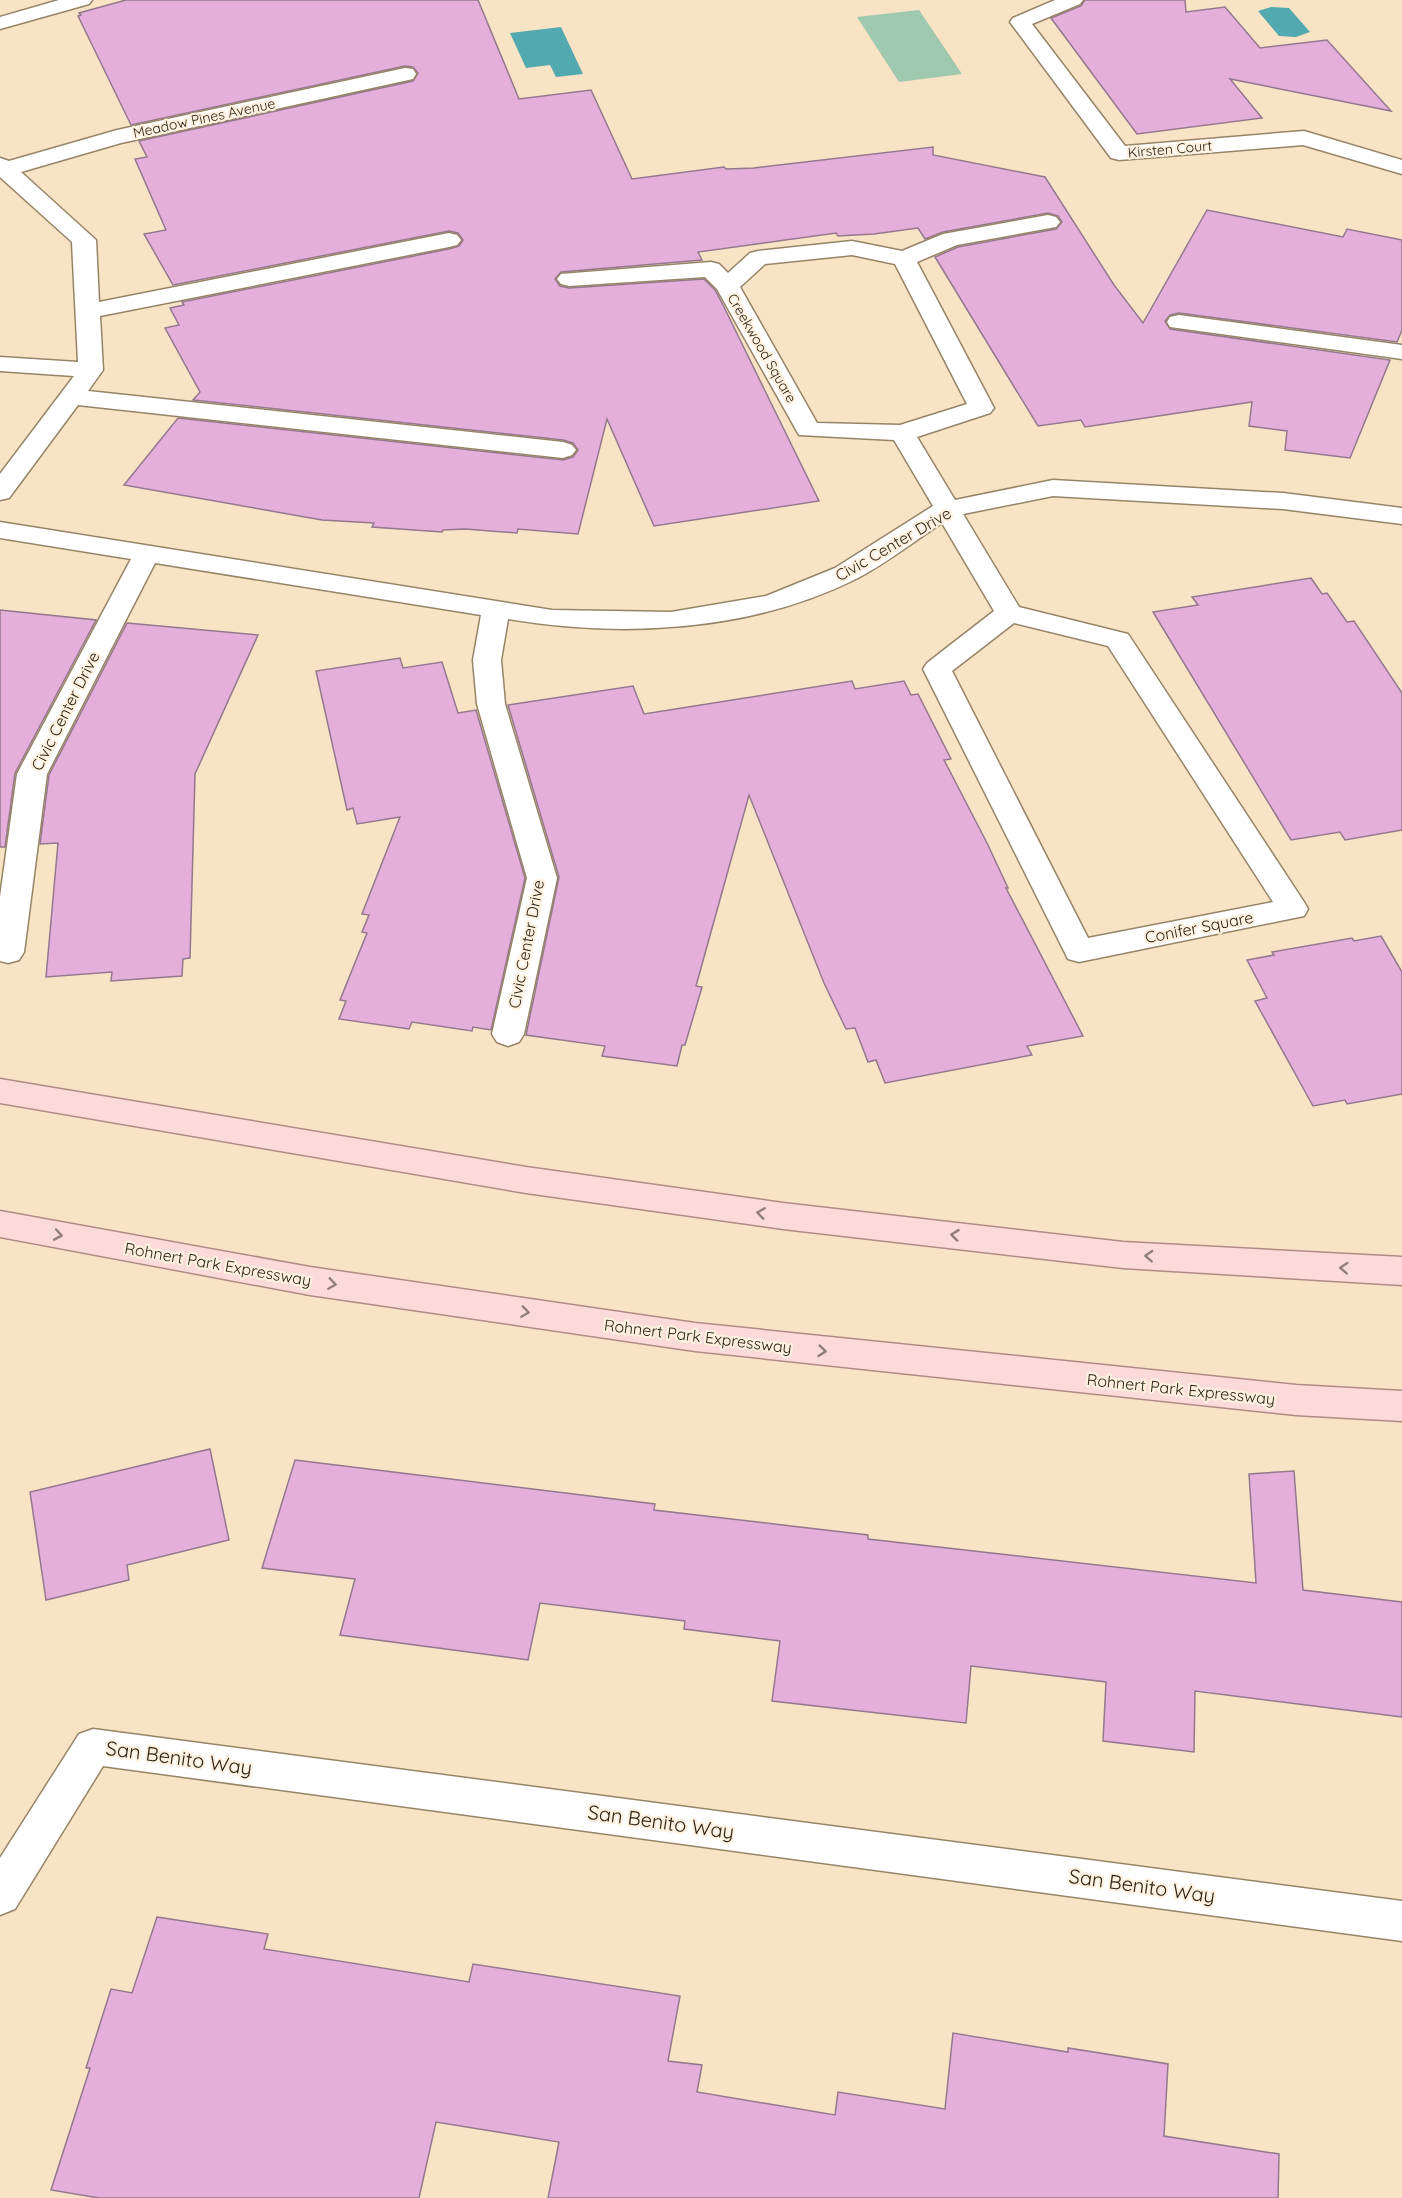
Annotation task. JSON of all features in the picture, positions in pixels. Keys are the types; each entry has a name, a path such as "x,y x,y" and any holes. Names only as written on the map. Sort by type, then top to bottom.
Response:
{"main road":[{"path":"0,1091 526,1180 783,1216 1123,1255 1402,1271"},
{"name":"Rohnert Park Expressway","path":"0,1224 310,1281 695,1337 1296,1400 1402,1406"}],"street":[{"path":"0,23 82,0"},
{"name":"Kirsten Court","path":"1073,0 1020,22 1119,153 1304,138 1402,167"},
{"name":"Meadow Pines Avenue","path":"2,167 117,137 405,74"},
{"name":"Meadow Pines Avenue","path":"2,167 84,240 91,370"},
{"path":"904,260 951,239 1048,222"},
{"path":"88,311 449,240"},
{"name":"Creekwood Square","path":"852,248 904,260 981,408 902,434 808,429 727,286 758,258 852,248"},
{"path":"569,279 711,269 727,286"},
{"path":"1179,322 1402,352"},
{"path":"0,364 91,370"},
{"path":"0,492 91,370"},
{"path":"72,396 563,450"},
{"path":"902,434 945,510 1009,613"},
{"name":"Civic Center Drive","path":"0,530 552,618 671,620 772,603 845,574 945,510 1053,488 1283,501 1402,516"},
{"name":"Civic Center Drive","path":"9,952 32,774 147,553"},
{"name":"Civic Center Drive","path":"496,609 487,660 491,704 542,878 508,1034"},
{"name":"Conifer Square","path":"1009,613 1118,640 1293,909 1079,951 937,669 1009,613"},
{"name":"San Benito Way","path":"0,1895 93,1747 1402,1921"}],"green space":[{"path":"919,10 962,74 899,82 857,17"}],"water":[{"path":"1271,7 1289,8 1310,32 1296,37 1279,36 1258,11"},
{"path":"561,27 583,74 556,77 550,65 526,68 510,33"}],"building":[{"path":"126,0 478,0 519,99 591,90 632,179 724,167 726,169 754,168 933,147 933,155 1045,177 1114,285 1143,323 1207,210 1343,237 1347,229 1402,240 1402,330 1397,342 1179,313 1170,315 1165,321 1170,329 1390,360 1350,458 1285,450 1287,431 1249,426 1252,402 1085,427 1081,420 1038,426 935,257 958,247 1056,229 1062,222 1058,216 1048,213 943,232 925,239 918,228 874,234 838,236 836,233 698,252 702,260 561,272 555,279 560,286 569,288 704,279 715,290 723,305 819,501 654,526 607,419 578,534 518,529 517,533 465,529 443,530 442,532 372,527 374,523 322,520 124,485 178,418 563,460 573,457 578,450 573,443 563,440 193,400 200,392 165,328 179,325 170,308 184,305 182,302 449,249 459,246 463,240 458,233 449,231 173,285 144,234 166,230 135,159 147,157 139,141 413,81 418,73 413,67 405,66 131,125 78,16 81,15 79,13"},
{"path":"1085,0 1185,0 1186,12 1225,7 1260,48 1327,40 1391,111 1230,79 1262,118 1137,134 1051,18 1081,6"},
{"path":"1311,578 1322,594 1327,593 1347,622 1354,621 1402,693 1402,830 1345,840 1340,832 1291,840 1153,612 1198,605 1192,597"},
{"path":"0,610 96,620 15,773 5,847 0,847"},
{"path":"127,623 258,635 195,774 190,958 183,959 182,976 111,981 112,972 46,977 58,843 40,844 49,775"},
{"path":"400,658 403,668 442,662 458,713 476,710 525,878 491,1030 473,1027 472,1031 412,1022 409,1029 339,1019 346,1001 340,1000 367,933 362,932 369,915 362,914 400,817 357,824 353,808 347,810 316,671"},
{"path":"852,681 855,689 904,681 911,695 918,694 951,759 944,760 987,843 1008,888 1006,888 1083,1036 1027,1046 1032,1055 885,1083 876,1060 868,1062 855,1028 846,1029 824,983 749,795 696,986 702,987 677,1066 602,1056 605,1046 526,1035 559,877 508,705 633,686 644,714"},
{"path":"1381,936 1402,972 1402,1094 1347,1104 1345,1100 1313,1106 1255,1001 1267,998 1247,960 1274,955 1272,952 1352,938 1354,941"},
{"path":"210,1449 229,1540 127,1565 129,1580 46,1600 30,1492"},
{"path":"295,1460 655,1504 654,1510 868,1535 868,1539 1256,1583 1249,1474 1294,1471 1303,1590 1402,1602 1402,1717 1195,1691 1194,1752 1103,1741 1106,1682 971,1666 966,1723 772,1701 780,1641 684,1629 685,1621 540,1603 528,1660 340,1635 355,1579 262,1568"},
{"path":"157,1917 268,1934 264,1949 469,1982 473,1964 680,1996 668,2061 702,2065 697,2092 835,2115 838,2092 945,2109 953,2033 1068,2052 1068,2048 1168,2064 1164,2136 1279,2154 1278,2198 548,2198 559,2142 436,2122 419,2198 99,2198 51,2190 90,2068 86,2068 111,1989 132,1993"}]}
